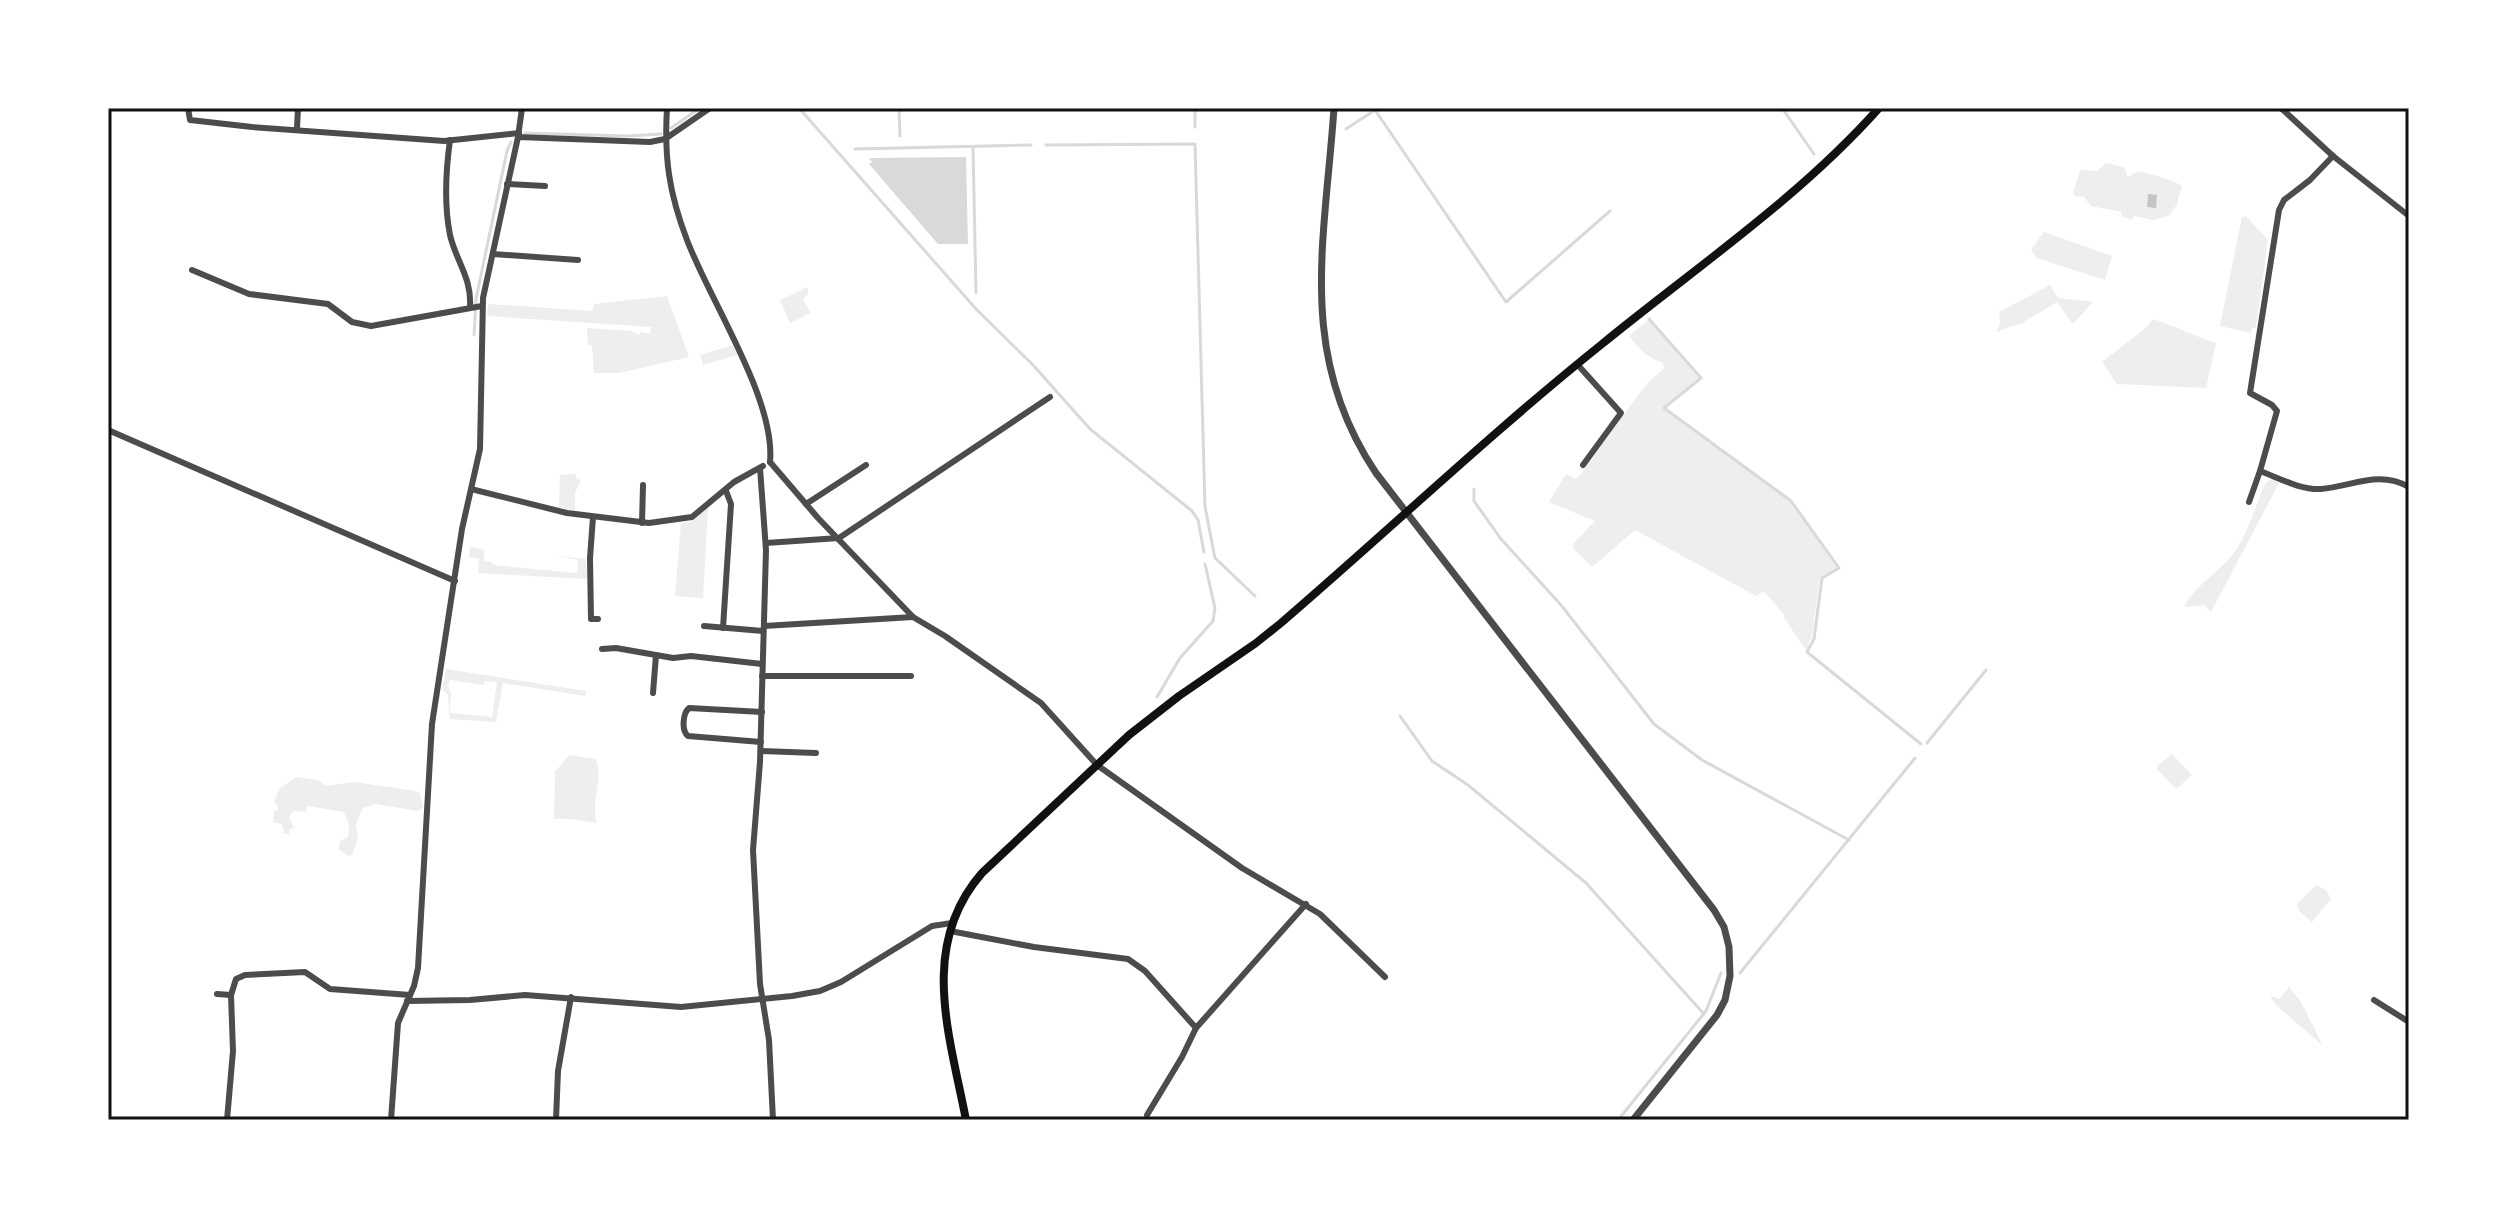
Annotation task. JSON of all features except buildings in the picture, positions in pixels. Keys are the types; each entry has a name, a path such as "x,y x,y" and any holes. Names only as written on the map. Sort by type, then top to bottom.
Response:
{"main road":[{"path":"966,1120 943,988 944,954 951,927 965,895 982,873 1097,765 1179,696 1256,643 1577,364 1771,209 1856,134 1879,108"}],"street":[{"path":"188,108 187,116 194,120 252,127 450,140 518,135 650,142 665,139 710,108"},
{"path":"297,128 298,108"},
{"path":"476,306 493,254 522,108"},
{"path":"667,108 667,165 677,211 689,245 761,404 771,439 770,462 913,617 1041,703 1097,765 1242,868 1306,904 1385,977"},
{"path":"1334,108 1321,292 1326,352 1335,389 1350,427 1376,473 1714,910 1724,927 1731,966 1723,1005 1633,1120"},
{"path":"2281,108 2333,156 2409,216"},
{"path":"391,1120 398,1023 418,968 432,724 482,422 476,306 449,230 447,166 450,140"},
{"path":"2249,502 2277,411 2250,393 2279,210 2284,200 2310,180 2333,156"},
{"path":"507,184 545,186"},
{"path":"493,254 578,260"},
{"path":"192,270 249,294 328,304 352,322 371,326 476,306"},
{"path":"1577,364 1621,413 1583,465"},
{"path":"766,543 839,538 1050,397"},
{"path":"108,430 455,581"},
{"path":"471,489 593,517 642,523 692,517 734,482 770,462"},
{"path":"806,504 866,465"},
{"path":"760,468 766,543 761,751 753,850 773,1120"},
{"path":"2260,471 2305,488 2320,489 2382,477 2409,487"},
{"path":"642,523 643,485"},
{"path":"723,628 731,504 726,491"},
{"path":"593,517 591,619 598,619"},
{"path":"704,626 764,628 913,617"},
{"path":"602,649 762,664"},
{"path":"653,693 656,655"},
{"path":"762,676 911,676"},
{"path":"761,742 688,736 684,729 685,712 689,708 762,712"},
{"path":"761,751 816,753"},
{"path":"1147,1115 1196,1028 1306,904"},
{"path":"227,1120 232,1062 231,995 234,982 240,976 305,972 330,989 408,998 470,1000 524,995 681,1007 820,991 841,982 932,926 951,927 1034,947 1128,959 1145,971 1196,1028"},
{"path":"217,994 231,995"},
{"path":"556,1120 558,1071 571,997"},
{"path":"2374,1000 2409,1022"}],"shaded area":[{"path":"966,157 968,244 938,244 869,164 872,162 869,158"},
{"path":"2106,163 2124,167 2128,177 2143,172 2182,186 2177,204 2169,216 2153,220 2134,216 2132,220 2121,216 2122,212 2091,206 2083,196 2075,197 2073,193 2080,170 2097,171"},
{"path":"2246,216 2268,240 2256,328 2252,328 2251,333 2220,326 2242,217"},
{"path":"2044,232 2112,256 2105,280 2037,258 2031,250"},
{"path":"2050,285 2058,298 2093,302 2073,324 2057,302 2022,323 1996,332 2000,323 1999,312"},
{"path":"808,287 808,294 803,300 811,313 790,323 780,300"},
{"path":"667,296 689,357 619,373 594,373 587,328 631,331 639,335 641,332 650,334 651,327 487,316 488,304 592,311 594,304"},
{"path":"2153,319 2216,343 2206,388 2117,384 2102,362"},
{"path":"1648,320 1699,378 1662,408 1790,501 1837,568 1820,577 1812,636 1806,650 1764,591 1756,596 1635,530 1592,567 1574,549 1573,544 1595,521 1549,502 1566,474 1576,479 1581,474 1644,387 1664,368 1663,363 1644,352 1629,336"},
{"path":"733,345 737,355 703,365 700,355"},
{"path":"576,474 576,479 581,480 575,493 575,511 559,507 560,475"},
{"path":"2271,479 2279,483 2211,612 2204,605 2185,607 2191,595 2236,550 2265,484"},
{"path":"708,508 703,598 675,596 681,523 690,522"},
{"path":"470,547 484,549 484,561 493,565 577,573 578,560 556,556 586,559 587,579 478,573 479,559 469,557"},
{"path":"446,669 586,691 585,696 503,683 496,722 450,719 448,695 442,689","holes":["450,680 483,685 485,681 497,682 492,717 450,713"]},
{"path":"2172,754 2192,775 2176,789 2157,769"},
{"path":"569,755 596,759 599,775 595,807 597,823 554,819 555,772"},
{"path":"297,777 318,780 326,786 355,782 415,791 420,793 423,807 418,811 376,804 363,808 356,824 358,839 352,855 348,856 339,849 340,841 348,837 349,824 344,812 307,806 305,812 293,811 289,817 294,828 290,829 289,835 284,833 282,824 273,822 274,812 279,809 274,801 280,788"},
{"path":"2316,885 2326,890 2331,899 2312,922 2299,911 2297,904"},
{"path":"2289,987 2301,1002 2323,1046 2276,1005 2270,996 2280,999"}],"waterway":[{"path":"671,128 700,108"},
{"path":"799,108 976,309 1033,365 1090,429 1192,511 1198,520 1204,552"},
{"path":"899,108 900,136"},
{"path":"1195,108 1195,127"},
{"path":"1782,108 1814,154"},
{"path":"1346,129 1375,110 1506,302 1610,211"},
{"path":"525,133 661,134"},
{"path":"474,335 476,299 511,142"},
{"path":"1046,145 1195,144 1205,507 1215,558 1255,596"},
{"path":"855,149 1031,145"},
{"path":"973,147 976,293"},
{"path":"1649,319 1701,378 1664,408 1791,501 1839,568 1822,578 1814,639 1807,652 1921,744"},
{"path":"1474,489 1474,501 1501,539 1561,605 1654,724 1702,760 1849,840"},
{"path":"1157,697 1180,658 1213,621 1215,608 1205,564"},
{"path":"1927,743 1986,670"},
{"path":"1400,716 1432,761 1468,785 1586,883 1704,1014"},
{"path":"1740,973 1915,758"},
{"path":"1618,1120 1706,1011 1721,973"}]}
